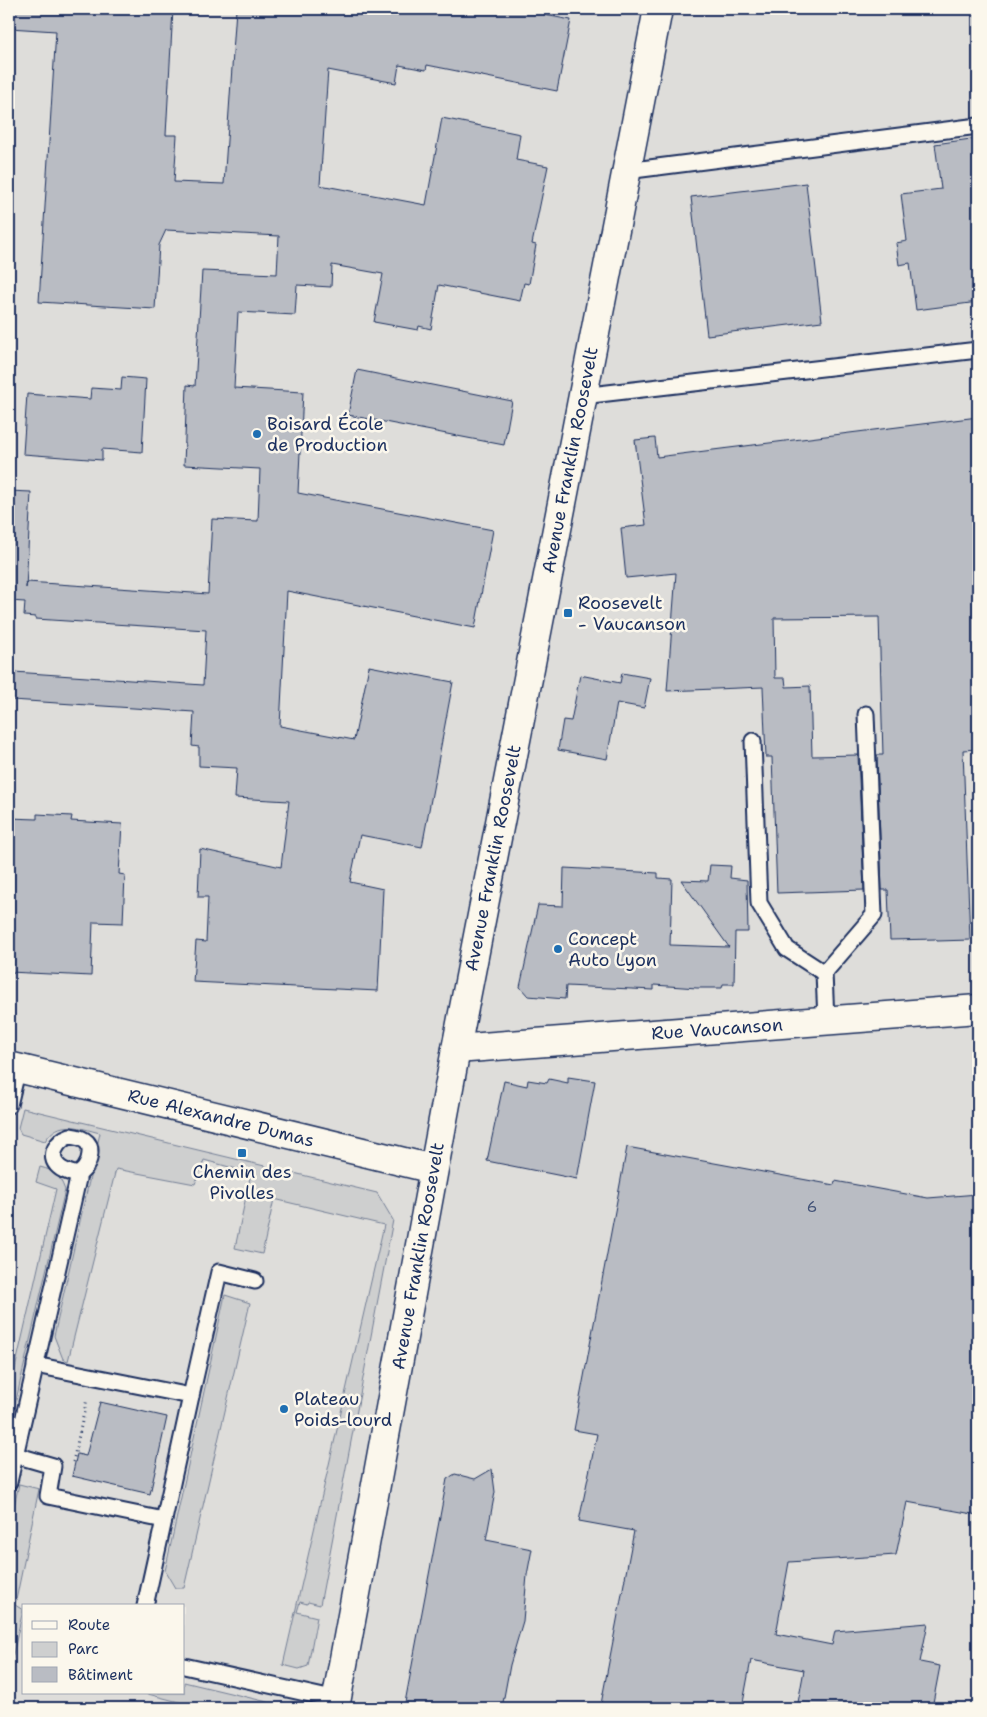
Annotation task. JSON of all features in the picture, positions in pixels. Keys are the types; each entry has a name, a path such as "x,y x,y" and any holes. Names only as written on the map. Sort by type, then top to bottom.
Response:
{"street":[{"name":"Avenue Franklin Roosevelt","path":"336,1704 456,1049 658,9"},
{"name":"Rue Vaucanson","path":"456,1049 978,1009"},
{"name":"Rue Alexandre Dumas","path":"13,1067 434,1169"}],"lane":[{"path":"626,171 978,126"},
{"path":"582,396 978,350"},
{"path":"826,1020 824,973 874,915 866,714"},
{"path":"753,742 759,903 787,949 824,973"},
{"path":"9,1105 13,1067"},
{"path":"70,1136 80,1137 88,1143 92,1150 88,1166 77,1175 60,1168 48,1157 61,1139 70,1136"},
{"path":"9,1482 78,1178 77,1175"},
{"path":"145,1604 219,1272 255,1281"},
{"path":"35,1365 191,1396"},
{"path":"15,1455 53,1466 48,1496 164,1520"},
{"path":"185,1666 336,1704"}],"shaded area":[{"path":"9,9 978,9 978,1708 9,1708"}],"green space":[{"path":"23,1108 377,1193 393,1220 320,1605 300,1602 297,1612 317,1617 308,1666 299,1669 283,1665 384,1225 274,1199 262,1254 235,1248 251,1173 204,1160 195,1184 116,1169 68,1361 63,1359 54,1336 100,1133 70,1126 57,1129 45,1141 21,1134 18,1128"},
{"path":"40,1167 56,1174 65,1190 9,1430 9,1395 56,1189 36,1182"},
{"path":"225,1295 250,1303 184,1588 175,1588 165,1571"},
{"path":"19,1484 39,1489 15,1605 22,1609 22,1614 9,1672 9,1528"},
{"path":"185,1682 297,1708 202,1708 148,1694 185,1694"}],"building":[{"path":"9,9 173,9 166,135 177,135 174,182 224,184 236,9 546,9 545,15 571,20 557,91 427,65 426,70 399,65 396,83 328,70 320,185 426,205 442,118 520,134 516,160 548,166 532,244 536,245 529,284 524,283 520,301 439,285 431,329 419,326 418,330 374,322 383,274 332,265 331,287 297,285 295,315 238,312 234,388 303,392 298,493 493,530 475,628 287,591 280,726 354,740 369,666 453,682 422,847 360,835 350,882 383,889 378,991 193,982 196,941 206,942 208,897 198,897 200,849 281,867 289,801 235,798 237,768 199,766 199,747 192,746 194,712 12,700 14,672 203,685 206,630 36,619 36,617 24,616 25,602 9,601 9,491 31,492 26,588 27,582 208,594 212,519 258,521 260,469 184,465 187,385 195,386 202,271 277,274 279,236 166,230 159,245 155,309 39,302 56,31 9,28"},
{"path":"978,138 978,302 916,310 910,263 899,265 896,243 907,241 901,194 941,189 935,144"},
{"path":"806,183 822,321 707,335 691,197"},
{"path":"357,370 512,401 504,445 348,415"},
{"path":"122,377 146,379 142,452 102,449 102,460 23,454 27,394 90,399 91,388 121,390"},
{"path":"978,417 978,749 963,750 970,940 890,940 888,890 882,890 877,755 883,755 879,617 774,618 775,678 785,678 786,687 810,686 812,756 858,755 864,890 777,893 772,757 766,757 763,687 667,691 676,573 626,578 621,528 646,525 635,440 655,438 657,457"},
{"path":"622,673 650,678 644,708 617,703 607,759 558,750 563,720 571,721 580,675 620,683"},
{"path":"37,814 72,816 71,821 122,824 119,874 125,875 123,923 93,922 91,976 9,972 9,818 37,819"},
{"path":"710,865 731,866 730,878 747,880 748,932 735,932 734,984 723,984 722,988 654,985 654,990 566,986 565,999 528,996 520,987 538,905 563,906 564,868 658,873 658,878 672,879 670,945 729,947 681,880 708,881"},
{"path":"568,1077 595,1081 577,1179 487,1161 504,1081 527,1086 528,1080 547,1083 549,1079 568,1083"},
{"path":"627,1147 834,1185 835,1181 928,1198 978,1194 978,1515 907,1502 896,1555 789,1562 776,1634 832,1645 835,1631 928,1623 920,1662 940,1666 932,1708 797,1708 804,1670 751,1660 742,1708 616,1708 617,1706 601,1704 634,1531 579,1521 597,1434 574,1430"},
{"path":"100,1402 167,1417 150,1494 72,1476 77,1454 86,1456"},
{"path":"492,1469 495,1492 486,1540 532,1549 527,1575 523,1621 510,1665 502,1708 404,1708 447,1479 455,1474 475,1479"}],"place":[{"name":"Boisard École de Production","path":"257,434"},
{"name":"Roosevelt - Vaucanson","path":"568,613"},
{"name":"Concept Auto Lyon","path":"558,949"},
{"name":"Chemin des Pivolles","path":"242,1153"},
{"name":"Plateau Poids-lourd","path":"284,1409"}]}
